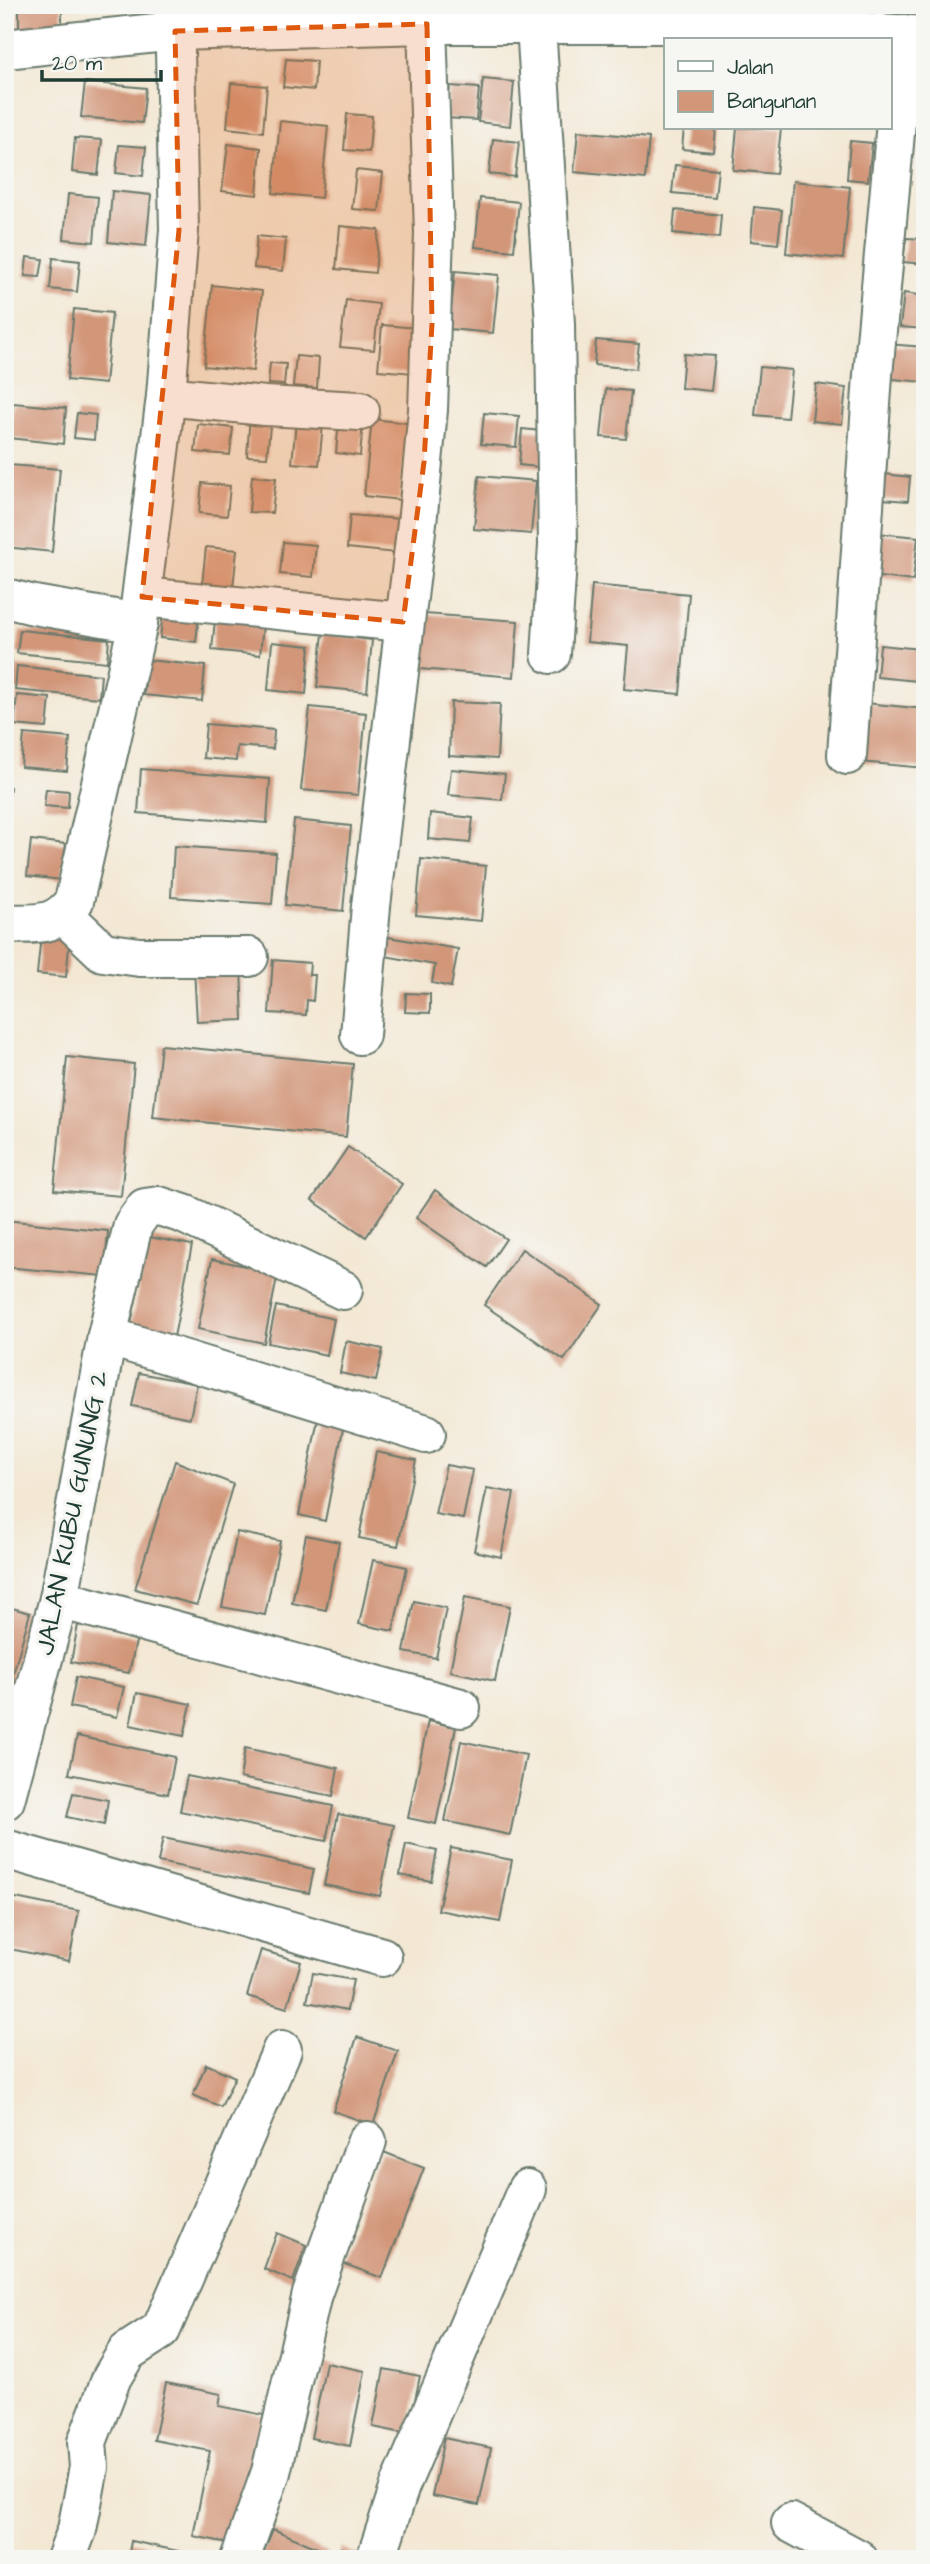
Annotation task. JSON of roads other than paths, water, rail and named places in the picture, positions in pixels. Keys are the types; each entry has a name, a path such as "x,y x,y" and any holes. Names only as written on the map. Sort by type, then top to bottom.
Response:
{"street":[{"path":"537,15 555,324 558,545 551,654"},
{"path":"5,49 175,18 303,17 427,24 537,15 660,24 848,18 914,35 873,375 847,755"},
{"path":"5,924 44,923 64,915 74,901 140,610 166,396 179,230 175,18"},
{"path":"360,1035 371,906 424,461 434,233 427,24"},
{"path":"166,396 265,406 360,411"},
{"path":"5,598 34,606 403,621"},
{"path":"64,915 103,951 140,957 249,957"},
{"name":"JALAN KUBU GUNUNG 2","path":"5,1800 59,1599 107,1336 133,1225 145,1208 159,1206 184,1214 343,1290"},
{"path":"107,1336 426,1434"},
{"path":"59,1599 461,1708"},
{"path":"5,1849 382,1957"},
{"path":"66,2559 77,2530 89,2467 87,2442 112,2377 127,2352 161,2330 282,2050"},
{"path":"240,2559 271,2472 312,2294 367,2141"},
{"path":"376,2559 400,2486 527,2189"},
{"path":"790,2523 859,2559"}]}
